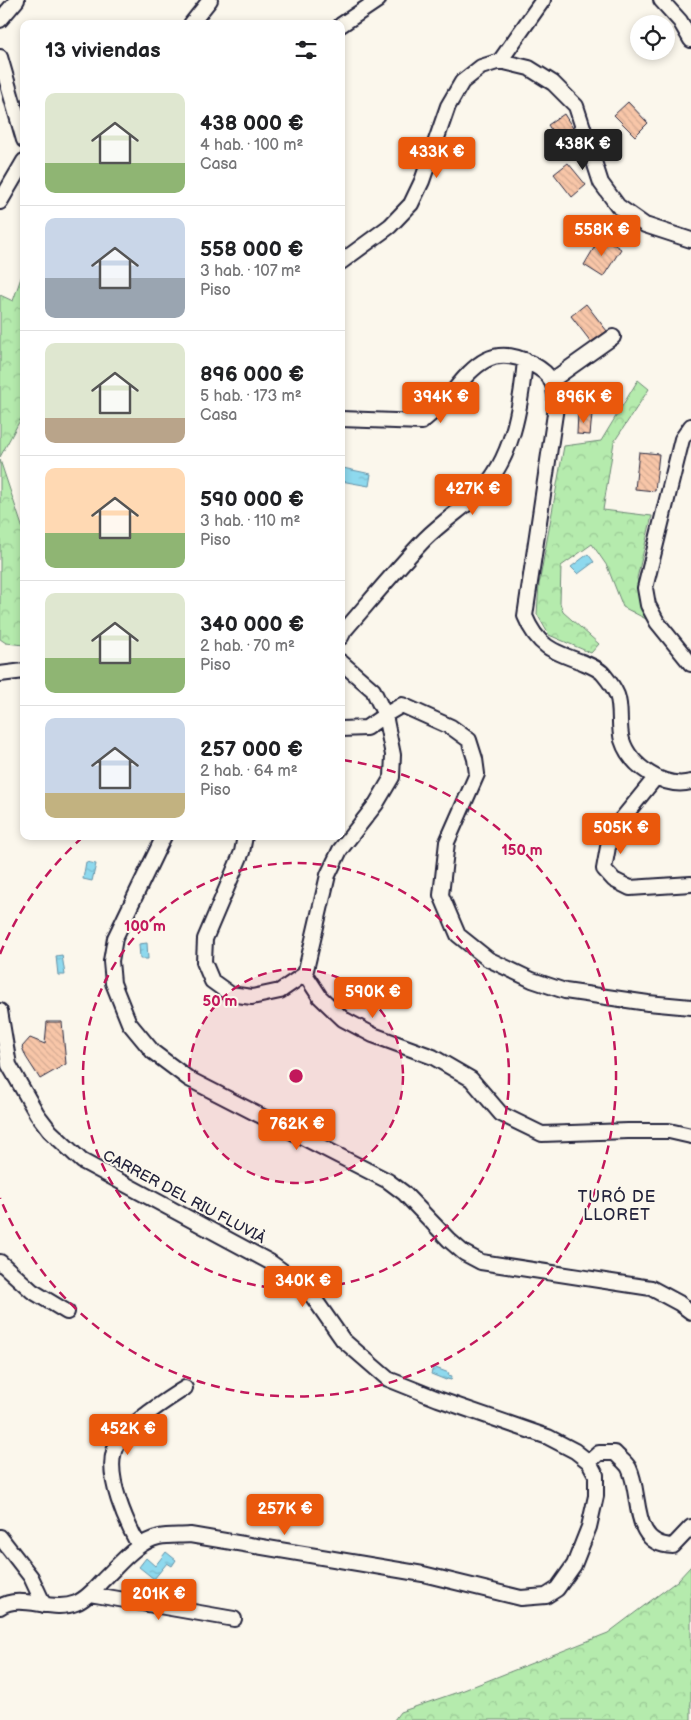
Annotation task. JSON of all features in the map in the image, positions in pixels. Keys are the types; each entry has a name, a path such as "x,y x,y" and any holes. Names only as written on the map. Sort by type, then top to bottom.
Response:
{"street":[{"path":"0,20 17,0"},
{"path":"194,20 210,0"},
{"path":"345,22 378,0"},
{"path":"500,61 543,0"},
{"path":"661,0 680,21 691,40"},
{"path":"0,57 20,126"},
{"path":"345,259 390,226 411,204 422,181 448,106 462,82 481,67 500,61 528,68 553,83 576,106 602,183 618,206 645,225 691,240"},
{"path":"0,202 20,168"},
{"path":"551,381 613,337"},
{"path":"345,419 422,422 443,403 466,374 484,359 502,355 524,360 545,371 555,388 556,407 525,616 531,630 541,643 603,673 617,695 622,740 630,755 647,771 662,780 683,784 691,782"},
{"path":"345,630 425,539 478,493 496,474 508,448 522,388 524,360"},
{"path":"691,426 682,439 646,588 648,605 657,622 691,664"},
{"path":"244,840 242,852 205,938 204,962 212,981 230,994 252,997 280,991 305,974 328,876 340,850 376,804 392,777 393,755 385,715 373,690 345,666"},
{"path":"0,674 20,672"},
{"path":"345,728 366,728 402,705 451,727 469,740 475,759 476,774 446,842 441,895 458,935 488,959 540,983 566,991 691,1007"},
{"path":"656,777 621,820 608,847 604,869 614,880 630,888 691,884"},
{"path":"162,840 115,938 111,960 113,983 129,1023 153,1052 189,1079 388,1181 404,1194 449,1240 481,1262 651,1288 679,1303 691,1312"},
{"path":"305,974 320,997 343,1019 373,1035 433,1057 472,1079 501,1114 542,1134 628,1130 669,1131 691,1136"},
{"name":"CARRER DEL RIU FLUVIÀ","path":"0,1011 10,1064 36,1114 50,1131 82,1161 270,1262 298,1282 313,1297 343,1340 388,1379 438,1399 548,1437 575,1450 589,1462"},
{"path":"0,1262 32,1291 67,1312"},
{"path":"139,1546 126,1521 112,1473 114,1450 124,1435 145,1415 185,1388"},
{"path":"2,1602 30,1602 57,1606 76,1604 90,1594 139,1546 159,1537 190,1535 423,1574 521,1598 546,1596 557,1590 574,1565 589,1527 596,1496 596,1475 589,1462 600,1453 615,1453 628,1466 644,1532 662,1546 673,1546 691,1527"},
{"path":"0,1537 31,1577 44,1605"},
{"path":"90,1594 234,1619"}],"green space":[{"path":"20,281 20,420 0,457 0,295 13,301"},
{"path":"638,380 649,389 614,442 603,510 652,516 637,578 646,619 623,607 607,566 592,544 561,566 560,603 563,612 599,644 591,653 549,635 537,614 539,584 564,446 601,441"},
{"path":"0,460 20,520 20,645 6,643 0,639"},
{"path":"691,1566 691,1720 394,1720 400,1712 464,1690 608,1633 677,1581"}],"water":[{"path":"345,468 371,474 369,486 345,482"},
{"path":"588,554 594,562 578,574 571,567"},
{"path":"86,862 96,864 92,881 83,879"},
{"path":"147,943 148,959 140,959 139,944"},
{"path":"62,955 65,975 58,975 56,956"},
{"path":"433,1367 449,1373 448,1375 452,1376 451,1380 431,1374"},
{"path":"166,1552 176,1560 172,1566 167,1563 154,1579 139,1567 146,1558 155,1566"}],"building":[{"path":"628,102 648,123 635,136 614,115"},
{"path":"564,114 576,133 578,142 565,151 548,125"},
{"path":"568,163 586,185 572,197 554,174"},
{"path":"601,236 621,249 603,277 584,265"},
{"path":"586,304 607,331 591,342 571,316"},
{"path":"578,413 592,414 590,435 577,434"},
{"path":"639,452 659,454 655,491 635,489"},
{"path":"47,1022 62,1022 66,1064 40,1079 22,1047 30,1038 45,1044"}],"district":[{"name":"TURÓ DE LLORET","path":"617,1206"}]}
